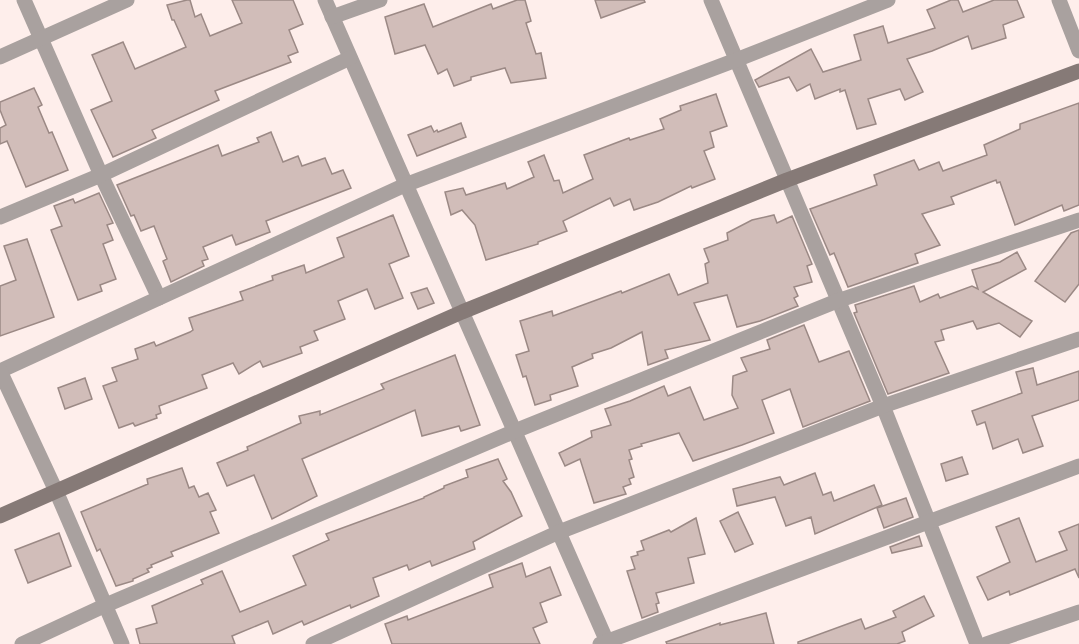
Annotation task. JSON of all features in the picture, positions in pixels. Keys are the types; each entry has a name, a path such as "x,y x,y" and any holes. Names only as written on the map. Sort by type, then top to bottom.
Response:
{"street":[{"path":"24,0 101,175 159,298"},
{"path":"0,57 128,0"},
{"path":"325,0 559,532 605,643 1079,466"},
{"path":"333,18 380,0"},
{"path":"711,0 883,406 977,644"},
{"path":"122,644 0,371 405,185 736,60 886,0"},
{"path":"1059,0 1079,51"},
{"path":"0,217 101,175 350,58"},
{"path":"0,516 462,312 787,180 1079,71"},
{"path":"22,644 105,605 515,431 837,301 1079,220"},
{"path":"313,644 559,532 883,406 1079,339"},
{"path":"986,644 1079,612"}],"building":[{"path":"190,0 195,17 201,14 210,36 242,23 232,0 293,0 303,24 289,30 298,52 288,56 291,62 215,91 219,100 152,130 156,138 113,157 91,110 112,101 92,55 123,42 135,69 186,47 167,5"},
{"path":"517,0 525,0 531,21 526,23 536,54 541,53 546,78 511,83 505,68 471,77 471,80 454,86 447,69 438,74 425,45 395,54 385,17 424,4 433,27 491,4 493,9"},
{"path":"595,0 644,0 645,2 601,18"},
{"path":"951,0 958,0 963,12 994,0 1017,0 1024,17 1003,25 1006,38 972,49 968,36 907,59 923,92 905,100 900,89 868,99 876,124 857,129 845,90 840,92 840,89 815,99 810,84 797,91 789,77 759,87 755,80 811,49 823,72 861,60 854,35 883,26 888,43 935,28 927,10"},
{"path":"34,88 42,105 38,107 49,133 52,132 68,170 26,187 7,141 0,144 0,128 6,125 0,110 0,102"},
{"path":"716,94 727,126 710,132 714,147 704,151 715,179 692,188 691,186 658,202 634,210 630,199 614,206 610,198 563,221 567,231 538,242 538,244 486,260 475,225 462,210 451,215 445,192 463,188 466,195 505,183 507,189 534,177 528,162 544,155 554,181 559,180 563,193 593,179 584,155 629,138 630,140 664,129 660,119 681,110 680,106"},
{"path":"1079,103 1079,205 1064,211 1062,205 1015,225 1000,182 997,183 996,180 951,197 954,204 922,214 940,245 915,254 918,263 848,287 834,253 830,255 810,209 877,185 874,175 914,160 919,170 939,162 943,171 987,155 984,145 1020,129 1020,124"},
{"path":"461,123 466,137 417,156 408,135 431,126 434,132 437,130 438,132"},
{"path":"271,132 283,162 298,156 302,166 325,158 332,174 343,170 351,188 266,221 270,232 236,245 232,235 203,247 208,259 202,261 204,266 171,282 163,261 167,259 154,226 141,231 134,215 131,216 117,185 218,145 222,156 259,142 257,138"},
{"path":"99,193 113,223 107,225 113,240 103,244 116,279 100,285 102,291 78,300 51,230 62,226 54,206 73,199 75,203"},
{"path":"393,215 409,256 389,264 403,298 375,309 367,289 338,301 345,319 314,331 318,340 300,347 302,353 263,367 260,361 239,374 233,363 202,375 207,388 159,406 161,413 156,415 157,418 135,426 133,423 119,428 103,386 117,381 112,368 138,359 135,349 154,342 156,346 190,332 193,330 189,318 243,300 240,292 273,280 272,276 304,265 306,273 344,257 337,238"},
{"path":"774,215 777,223 792,216 812,264 807,266 812,282 794,287 798,296 794,298 798,306 760,321 737,327 727,295 694,303 710,340 665,350 668,358 648,365 642,332 611,348 592,354 593,358 572,367 578,386 550,395 551,400 535,405 526,376 523,377 516,355 529,351 520,321 552,311 553,316 621,291 622,293 669,274 678,295 708,283 705,264 709,262 704,249 728,240 727,233 752,220"},
{"path":"1079,230 1079,284 1065,302 1035,281 1071,233"},
{"path":"27,239 54,317 0,336 0,286 16,280 4,246"},
{"path":"1017,252 1026,269 983,292 1032,321 1020,337 999,323 977,329 973,321 941,330 944,340 935,342 949,373 888,394 854,313 857,312 855,305 914,286 920,302 938,294 940,298 972,286 978,289 972,270 1000,262"},
{"path":"427,288 434,303 418,309 411,293"},
{"path":"804,325 819,362 849,351 870,401 803,427 790,389 762,400 774,433 742,445 693,461 679,433 641,444 642,446 629,450 632,459 629,460 634,477 629,479 631,484 623,487 626,494 594,503 580,459 565,466 559,453 592,437 591,431 611,425 605,409 664,386 668,396 690,387 704,420 738,408 732,395 733,376 747,371 741,358 770,349 767,340"},
{"path":"455,355 480,425 461,431 459,426 422,436 415,410 302,459 317,496 272,519 254,475 227,486 217,463 301,423 299,416 320,411 320,415 384,389 381,384"},
{"path":"1033,368 1037,385 1079,371 1079,400 1032,416 1043,446 1023,453 1018,439 993,449 985,422 977,425 972,411 1022,393 1016,372"},
{"path":"85,378 92,399 65,409 58,388"},
{"path":"962,457 968,474 946,481 941,464"},
{"path":"498,459 507,479 503,481 522,516 473,542 475,549 432,566 430,561 409,570 407,565 373,578 379,596 351,608 350,605 304,625 302,621 273,634 268,621 232,636 235,644 140,644 136,629 157,623 152,606 203,584 201,580 222,571 240,612 306,585 293,556 329,540 326,534 424,498 444,486 468,477 466,470"},
{"path":"182,468 189,488 194,486 199,497 208,493 216,510 210,512 219,533 171,552 173,556 151,565 152,567 147,569 149,572 133,581 116,586 100,549 97,551 81,512 148,484 147,479"},
{"path":"815,473 823,495 831,492 834,501 874,485 882,505 815,534 811,517 786,526 775,497 737,506 733,489 780,477 784,485"},
{"path":"906,498 913,517 884,528 877,508"},
{"path":"738,512 753,544 735,552 720,521"},
{"path":"696,518 705,554 688,558 694,583 656,593 659,603 656,604 658,612 642,618 627,571 635,569 631,557 644,550 641,541 669,530 671,532"},
{"path":"1019,518 1036,562 1067,550 1059,532 1079,524 1079,578 1075,569 1010,595 1009,591 988,600 977,577 1010,562 996,527"},
{"path":"59,533 71,566 28,583 15,550"},
{"path":"919,536 922,546 892,553 890,547"},
{"path":"522,563 526,577 550,567 561,595 540,603 547,622 533,628 540,644 392,644 385,624 407,616 408,620 493,587 489,575"},
{"path":"924,596 934,616 902,632 905,641 897,644 798,644 798,642 861,619 865,629 896,617 893,611"},
{"path":"766,613 774,644 667,644 666,642 720,623 720,625"}]}
